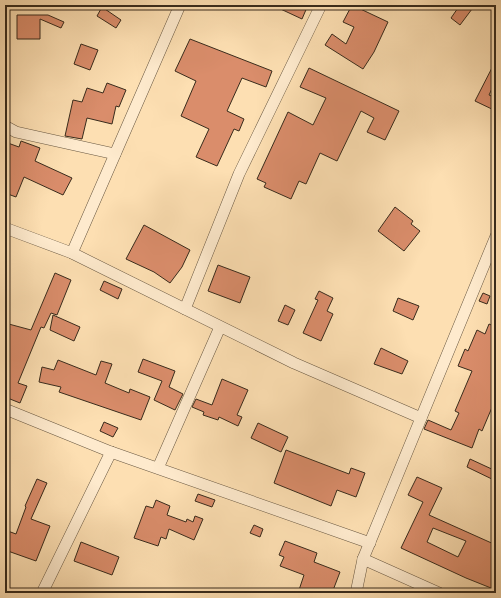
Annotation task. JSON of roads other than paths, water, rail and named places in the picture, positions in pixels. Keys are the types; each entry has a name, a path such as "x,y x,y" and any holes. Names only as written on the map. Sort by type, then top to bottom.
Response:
{"street":[{"path":"72,254 180,5"},
{"path":"185,310 239,174 321,5"},
{"path":"5,126 16,132 115,154"},
{"path":"5,228 72,254 294,363 421,418"},
{"path":"356,593 363,559 496,236"},
{"path":"158,468 220,327"},
{"path":"5,409 111,452 370,543"},
{"path":"42,593 111,452"},
{"path":"363,559 439,593"}]}
